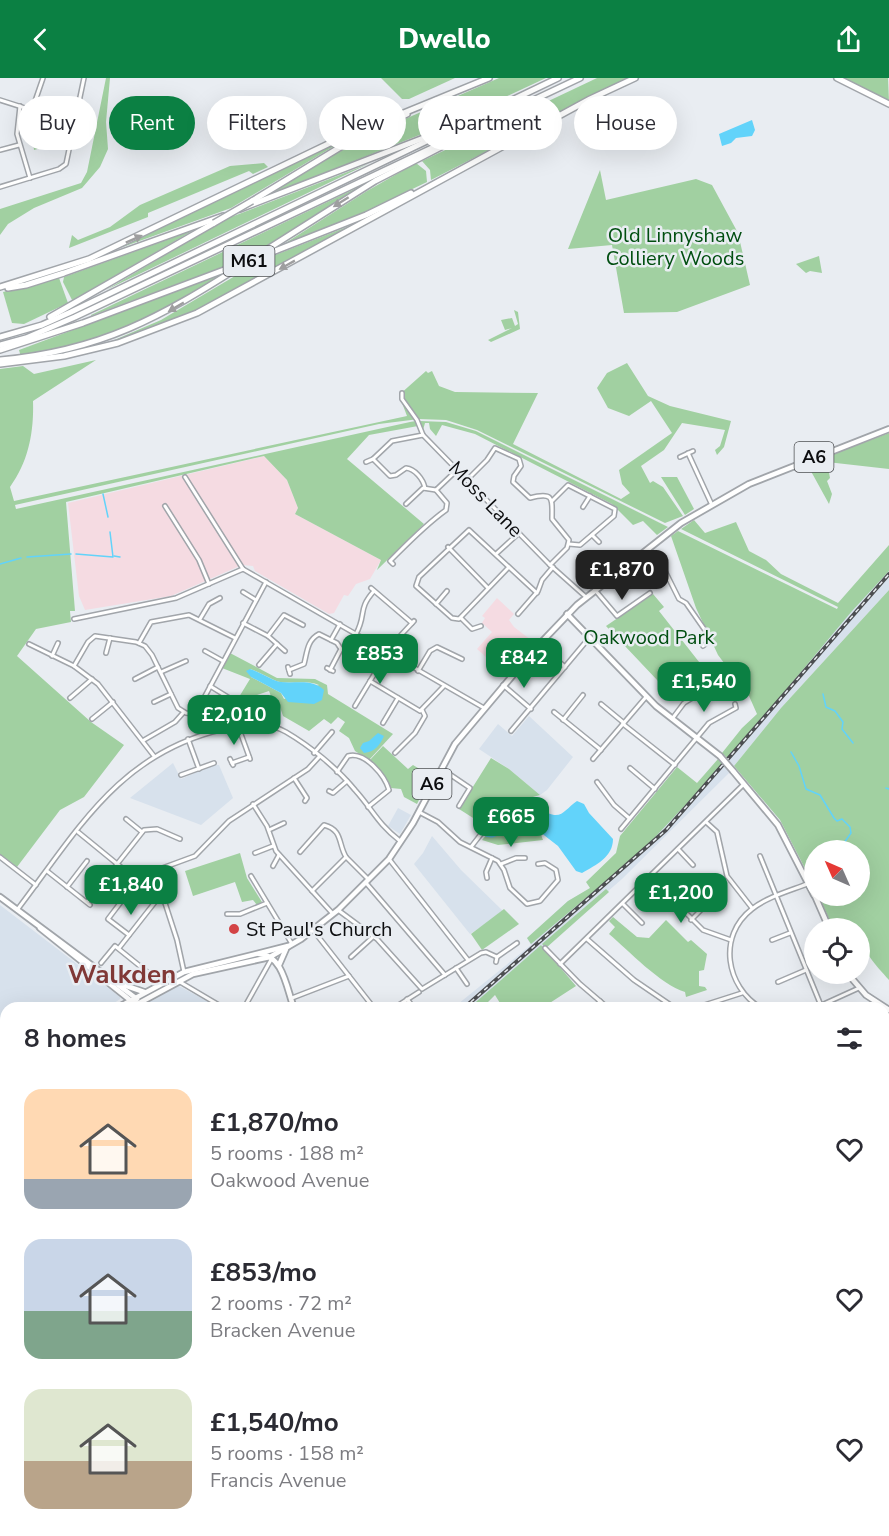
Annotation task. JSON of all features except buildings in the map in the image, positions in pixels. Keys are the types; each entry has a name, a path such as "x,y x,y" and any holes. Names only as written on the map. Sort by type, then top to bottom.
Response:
{"highway":[{"name":"M61","path":"445,96 489,78"},
{"name":"M61","path":"520,96 558,78"},
{"name":"M61","path":"542,96 580,78"},
{"name":"M61","path":"562,114 636,78"},
{"path":"837,78 889,104"},
{"name":"M61","path":"0,288 89,259 328,144 418,107"},
{"name":"M61","path":"16,334 93,294 352,141 418,108"},
{"name":"M61","path":"0,288 26,285 144,245 313,183 418,140"},
{"name":"M61","path":"0,338 16,334 89,303 418,144"},
{"name":"M61","path":"0,347 56,326 429,150"},
{"name":"M61","path":"0,362 70,349 149,322 188,300 375,181 434,150"},
{"name":"M61","path":"0,347 52,334 366,215 496,150"},
{"name":"M61","path":"0,362 64,356 118,343 188,317 497,150"}],"main road":[{"name":"A6","path":"145,1002 179,980 206,970 271,957 313,930 338,910 368,882 402,842 455,744 503,686 567,614 668,533 711,503 758,480 889,429"},
{"path":"567,614 646,697 720,756 778,825 804,874"},
{"path":"0,897 116,982 133,999"},
{"path":"36,924 136,1002"},
{"name":"A6","path":"128,1002 161,982 184,972 291,945"},
{"path":"279,965 281,956 291,945"},
{"path":"253,955 271,957 279,965 291,1002"},
{"path":"116,982 144,992"},
{"path":"856,984 874,1002"}],"street":[{"path":"37,96 43,78"},
{"path":"81,96 84,78"},
{"path":"0,100 18,105"},
{"path":"0,150 18,146"},
{"path":"22,150 30,178"},
{"path":"0,187 59,169 66,164 69,150"},
{"name":"Moss Lane","path":"402,393 402,399 417,420 423,435 551,566 586,597"},
{"path":"366,462 373,459 392,441 423,435"},
{"path":"467,480 498,448 520,460 521,466 513,480 528,497 542,495 552,501"},
{"path":"680,457 693,451"},
{"path":"688,453 711,503"},
{"path":"373,459 390,476 406,468 412,469 422,479 425,488"},
{"path":"436,490 457,470"},
{"path":"185,477 243,569 484,708"},
{"path":"518,614 525,603 537,593 542,578 569,544 568,537 552,519 552,501 567,485 611,506 616,512 610,520 580,545 569,544"},
{"path":"393,564 390,561 410,543 415,535 446,510 447,503 436,490 425,488 407,501"},
{"path":"583,507 590,496"},
{"path":"165,506 199,560 209,584"},
{"path":"481,626 474,631 461,618 452,618 417,587 416,582 448,547 469,530 537,593"},
{"path":"496,554 519,533"},
{"path":"592,535 599,542"},
{"path":"448,547 488,588"},
{"path":"648,549 665,571 679,598 686,603 709,636 706,646"},
{"path":"461,618 509,567"},
{"path":"74,619 176,598 243,569"},
{"path":"203,734 200,715 209,686 266,582"},
{"path":"356,634 363,621 362,605 372,589 413,622 401,635"},
{"path":"435,604 448,590"},
{"path":"595,590 617,616 650,593"},
{"path":"243,592 256,600"},
{"path":"200,619 209,604 218,600"},
{"path":"139,643 145,628 153,621 186,615 200,619 235,638"},
{"path":"268,636 284,615 303,625"},
{"path":"243,623 268,636 285,651"},
{"path":"331,639 340,624"},
{"path":"289,670 304,664 305,651 316,636 321,634 339,645 342,652 330,670"},
{"path":"74,666 93,637 110,637 139,643 151,652 176,705 183,712 200,715"},
{"path":"106,653 110,637"},
{"path":"511,731 590,637"},
{"path":"34,641 30,645 74,666 92,679 144,740 154,756"},
{"path":"52,656 58,642"},
{"path":"259,664 277,644"},
{"path":"418,671 437,644 462,659"},
{"path":"540,645 565,666"},
{"path":"206,653 223,661"},
{"path":"355,706 387,653"},
{"path":"161,672 186,661"},
{"path":"135,679 158,667"},
{"path":"70,698 92,679"},
{"path":"370,681 422,710 425,719 397,751 395,746"},
{"path":"672,719 684,703 716,684"},
{"path":"209,686 231,699"},
{"path":"422,710 444,686"},
{"path":"503,686 531,709"},
{"path":"154,702 171,694"},
{"path":"563,720 583,695"},
{"path":"593,759 646,697"},
{"path":"383,723 398,698"},
{"path":"92,719 112,702"},
{"path":"601,704 675,765"},
{"path":"621,829 699,738 709,723 736,708 735,704"},
{"path":"266,706 269,725"},
{"path":"144,740 175,723 183,712"},
{"path":"554,712 601,750"},
{"path":"17,910 94,810 119,783 154,756 188,739 238,726 257,723 269,725 292,735 337,772 368,807 377,822 402,842"},
{"path":"232,763 250,758 238,726"},
{"path":"314,753 330,733"},
{"path":"188,739 199,768"},
{"path":"337,772 349,756 358,756 381,774 391,790 368,807"},
{"path":"138,880 144,875 184,863 198,854 227,822 294,778 319,757"},
{"path":"181,775 214,763"},
{"path":"441,768 470,788 459,806"},
{"path":"630,768 655,789"},
{"path":"294,778 307,798 305,801"},
{"path":"329,791 334,793 347,782"},
{"path":"597,782 629,818"},
{"path":"560,964 744,784"},
{"path":"254,804 269,830 273,846 279,855 333,914"},
{"path":"419,812 438,822 457,840 501,864 512,891 524,902 534,906 553,889 558,880 555,870 544,861 538,864"},
{"path":"471,848 485,829 521,813 527,813"},
{"path":"127,822 142,832"},
{"path":"706,822 717,832 727,876 752,908"},
{"path":"269,830 284,823"},
{"path":"300,852 320,828 326,825 341,838 346,857 445,975"},
{"path":"47,871 88,904 142,832 151,828 180,839"},
{"path":"77,832 159,897 166,906 184,972"},
{"path":"255,853 273,846"},
{"path":"678,849 693,865"},
{"path":"273,866 279,855"},
{"path":"760,856 804,965"},
{"path":"0,857 36,885"},
{"path":"312,891 346,857"},
{"path":"501,864 523,857"},
{"path":"485,876 492,858"},
{"path":"389,859 468,960"},
{"path":"67,886 87,861"},
{"path":"251,876 291,945"},
{"path":"650,877 692,920 710,934 731,940"},
{"path":"753,1002 742,993 732,971 729,952 731,940 739,922 752,908 804,885"},
{"path":"127,894 108,919 129,936"},
{"path":"681,909 696,896 706,896 706,906 692,920"},
{"path":"119,948 159,897"},
{"path":"227,914 237,915 267,903"},
{"path":"623,904 642,923"},
{"path":"338,910 374,936 421,990"},
{"path":"313,930 369,1002"},
{"path":"772,940 790,933"},
{"path":"351,957 374,936"},
{"path":"587,939 623,971 667,1002"},
{"path":"496,962 497,957 514,943"},
{"path":"101,963 115,946 161,982"},
{"path":"545,948 600,1001"},
{"path":"403,1002 484,952 497,957"},
{"path":"247,1002 271,957"},
{"path":"456,968 466,983 471,977"},
{"path":"778,982 804,971"},
{"path":"290,999 349,976"},
{"path":"179,980 185,986 213,1002"},
{"path":"812,984 819,1002"},
{"path":"831,1002 859,988"},
{"path":"715,1002 742,993"}],"shaded area":[{"path":"264,456 287,480 298,508 295,514 381,560 370,579 356,584 348,596 344,595 334,613 329,614 255,571 253,566 242,565 171,596 85,610 79,596 68,503"},
{"path":"889,567 889,590 781,708 734,766 724,755"},
{"path":"497,598 514,614 509,620 514,627 535,643 506,675 477,649 492,632 482,623 485,618 482,616"},
{"path":"529,716 573,757 547,790 540,795 509,769 479,749 498,724 512,736"},
{"path":"720,760 730,772 622,879 481,1002 460,1002 531,945 527,938 568,901 591,888 650,837"},
{"path":"173,763 181,779 213,765 219,765 233,798 201,825 130,798"},
{"path":"398,808 411,815 400,834 388,826"},
{"path":"432,836 461,870 504,912 470,934 414,864"},
{"path":"0,905 120,997 116,1002 0,1002"},
{"path":"177,985 209,1002 147,1002"}],"green space":[{"path":"106,78 110,78 106,122 108,149 100,167 82,188 34,208 8,224 0,235 0,209 81,183 87,172 91,150 97,150 97,123"},
{"path":"381,78 455,78 409,99 406,99 406,96 399,96"},
{"path":"499,78 546,78 507,96 458,96"},
{"path":"597,78 629,78 594,96 574,96 574,106 562,113 562,96 559,96"},
{"path":"844,78 888,78 889,102"},
{"path":"418,113 418,136 406,140 406,119"},
{"path":"322,150 328,150 231,208 120,248"},
{"path":"343,150 382,150 264,197"},
{"path":"445,150 489,150 431,180 430,170 422,161"},
{"path":"264,163 268,167 253,174 249,171 148,213 148,217 69,248 72,235 78,240 110,227 140,205 230,166"},
{"path":"416,163 426,171 427,182 352,218 284,244 367,191"},
{"path":"368,164 106,290 226,219"},
{"name":"Old Linnyshaw Colliery Woods","path":"600,170 606,200 696,179 712,185 738,233 750,285 677,312 624,313 612,245 568,249"},
{"path":"365,184 250,257 91,316 91,315"},
{"path":"357,223 200,309 149,330 112,341 161,320 260,261"},
{"path":"194,230 75,299 72,300 63,282 64,277"},
{"path":"819,256 822,273 810,271 806,273 796,264"},
{"path":"220,275 172,305 125,327 76,344 21,357 19,350"},
{"path":"59,278 68,303 24,324 12,323 3,292"},
{"path":"514,310 518,312 520,329 491,342 488,340 512,328 505,330 501,320 512,318 515,326 518,324"},
{"path":"96,360 33,401 29,446 22,467 10,487 14,501 407,416 399,395 426,371 428,373 432,371 439,386 455,392 538,393 513,444 621,499 630,493 622,484 619,470 672,433 651,401 629,416 608,408 597,388 607,373 627,363 648,396 670,406 731,421 724,447 717,455 715,450 720,446 725,430 682,423 664,450 641,466 650,483 653,481 663,487 683,516 665,523 477,430 446,420 419,419 379,424 15,505 16,509 410,422 416,421 418,426 369,435 347,459 424,524 377,570 381,560 295,514 298,508 287,480 264,456 66,502 75,611 70,611 71,622 36,629 17,656 91,722 124,745 84,797 60,810 17,867 0,854 0,369 23,366 34,374"},
{"path":"420,421 446,422 476,431 668,527 657,535 643,521 633,525 612,504 475,434 442,425 436,436 430,429 429,423 425,423 423,430"},
{"path":"889,433 889,469 827,462 830,478 827,481 832,494 829,504 807,464"},
{"path":"661,477 677,477 694,509 685,515"},
{"path":"694,520 705,533 736,522 749,551 766,560 781,574 838,603 889,545 889,571 852,611 728,759 722,753 742,728 757,714 749,696 718,655 696,608 671,536 678,531 837,609 838,607 681,529"},
{"path":"889,590 889,980 870,956 870,918 829,918 823,906 870,906 870,840 804,840 804,867 780,820 734,766 781,708"},
{"name":"Oakwood Park","path":"653,594 664,607 659,611 703,667 674,686 664,675 658,681 606,626"},
{"path":"230,653 277,678 315,679 327,685 328,694 393,734 369,760 355,751 349,738 339,731 345,722 338,717 331,724 324,719 309,731 283,716 277,698 272,699 269,691 257,695 258,701 240,709 245,701 239,697 250,679 222,668","holes":["250,669 280,682 319,685 284,699 281,693 251,677"]},
{"path":"383,746 408,769 413,765 431,776 417,804 404,797 401,789 391,788 384,775 369,761"},
{"path":"491,758 509,769 540,795 501,808 481,823 459,809"},
{"path":"718,759 723,765 642,851 531,944 527,938 568,901 590,888 586,882 616,853 620,836 677,767 697,783"},
{"path":"546,811 547,820 540,832 543,840 498,845 482,840 490,831"},
{"path":"240,853 247,878 262,902 257,905 253,900 242,902 235,882 193,896 185,871"},
{"path":"606,889 609,892 546,948 542,944"},
{"path":"504,909 519,924 482,950 471,934"},
{"path":"613,917 637,937 649,938 666,920 688,942 691,940 707,954 704,970 699,971 699,986 707,990 686,997 685,992 655,975 609,934 615,927 609,921"},
{"path":"541,945 576,986 551,1002 499,1002 495,995 488,1002 476,1002"}],"water":[{"path":"752,120 755,130 752,136 736,138 731,143 722,146 719,134"},
{"path":"250,669 278,681 304,682 319,686 324,690 322,700 314,704 288,702 281,693 251,677 246,671"},
{"path":"378,733 384,736 379,745 374,750 364,753 360,748 363,743"},
{"path":"577,801 584,804 589,813 613,839 607,856 582,873 576,871 558,846 540,832 548,813 560,814"}],"waterway":[{"path":"103,494 108,517"},
{"path":"76,554 113,557 110,532"},
{"path":"27,557 71,554"},
{"path":"114,556 120,557"},
{"path":"0,564 21,558"},
{"path":"823,694 826,707 835,711 843,722 842,729 853,743"},
{"path":"791,752 799,766 806,789 820,795 834,818 837,821 842,819 850,827 851,833 846,840"},
{"path":"486,836 492,837 540,819 543,824"}],"railway":[{"path":"471,1002 666,830 889,574"}],"place":[{"name":"St Paul's Church","path":"234,929"}],"district":[{"name":"Walkden","path":"122,974"}]}
